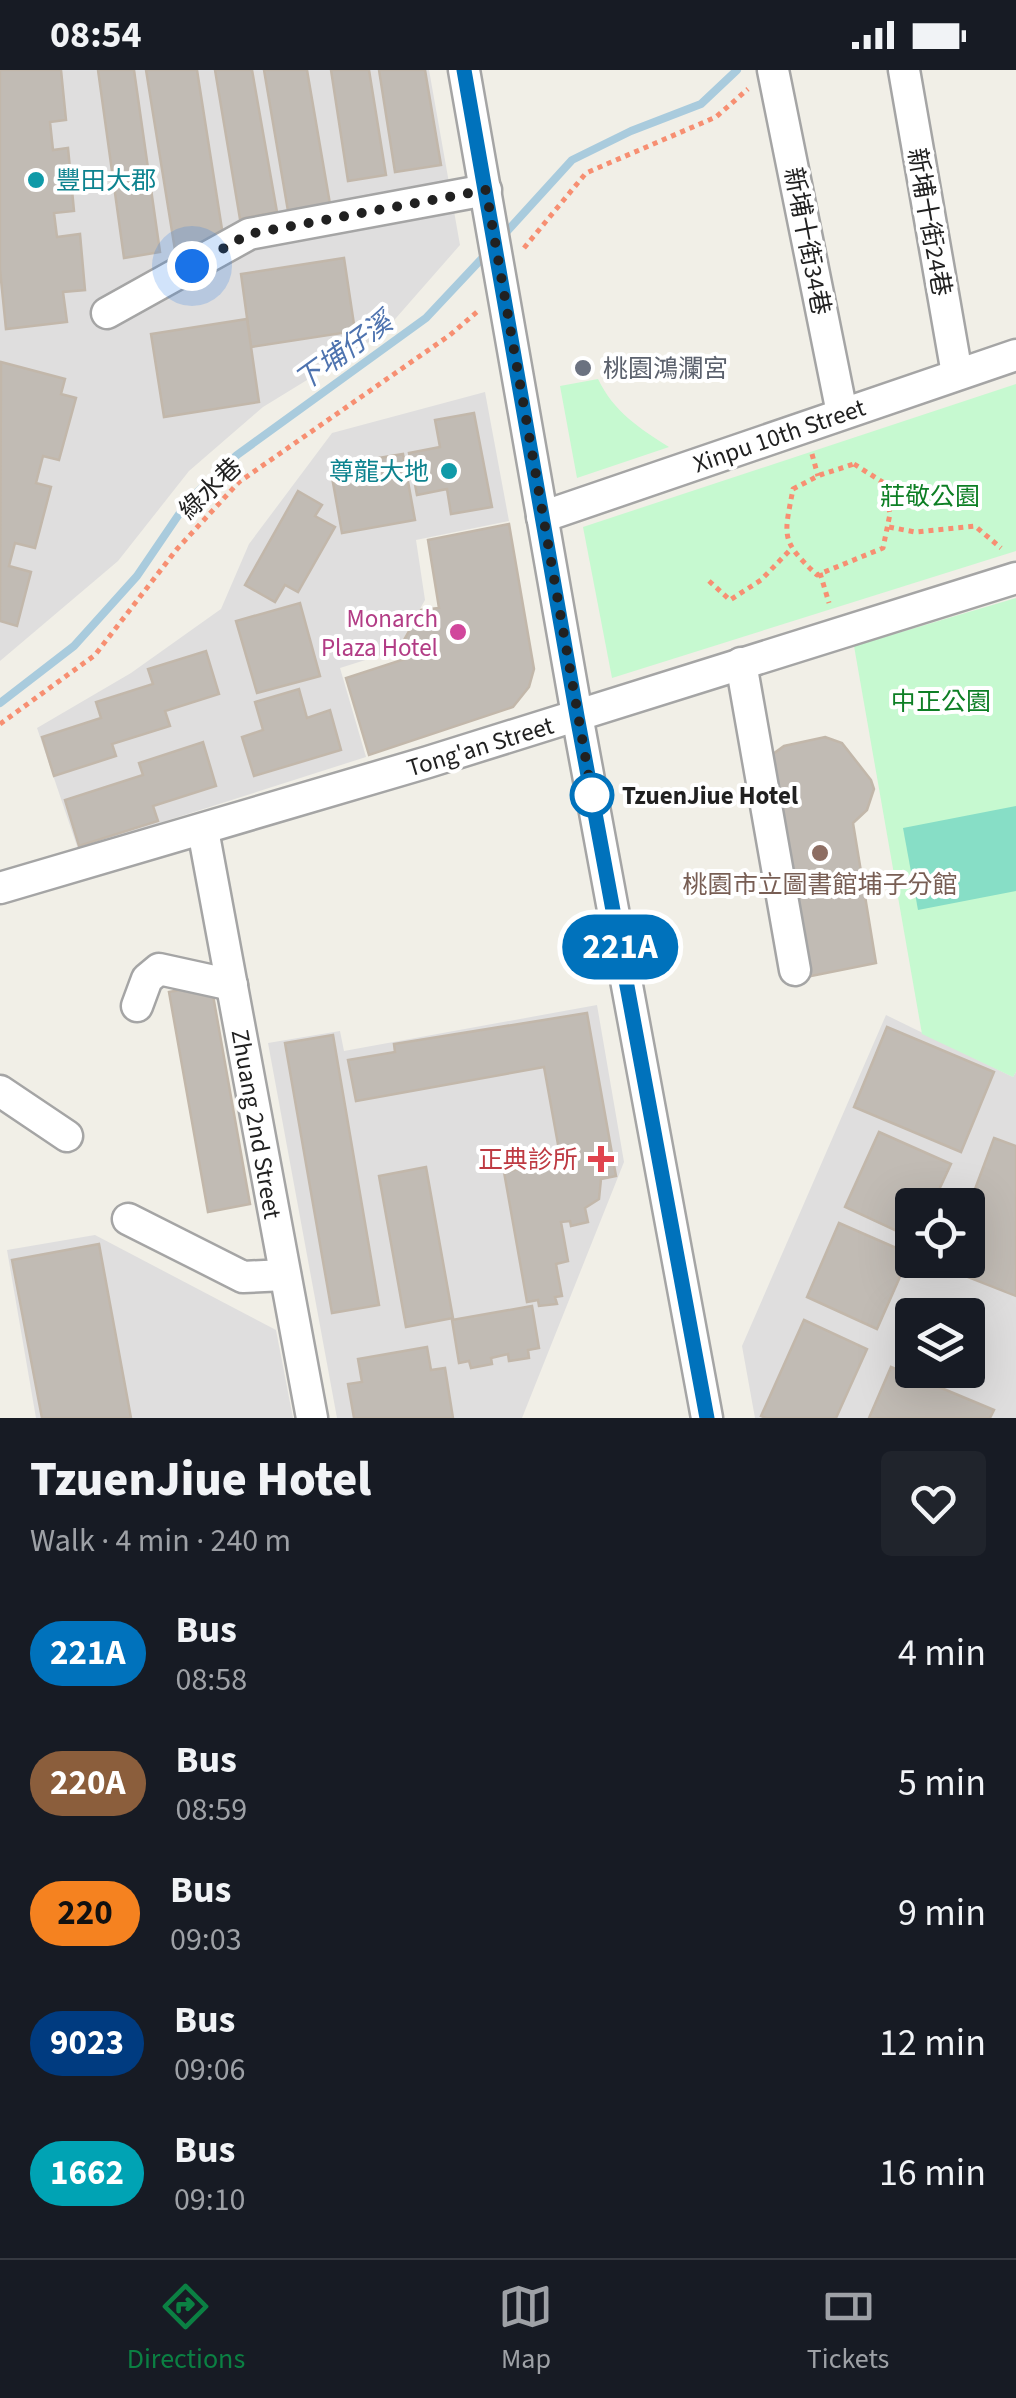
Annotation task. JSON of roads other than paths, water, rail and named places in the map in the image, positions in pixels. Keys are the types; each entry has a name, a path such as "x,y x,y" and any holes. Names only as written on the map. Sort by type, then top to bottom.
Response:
{"street":[{"path":"464,70 488,200 491,310 542,517 707,1418"},
{"name":"新埔十街24巷","path":"904,70 958,374"},
{"name":"新埔十街34巷","path":"765,76 842,413"},
{"path":"106,313 249,234 488,200"},
{"name":"Xinpu 10th Street","path":"542,517 1016,355"},
{"name":"Tong'an Street","path":"0,888 577,716 1016,578"},
{"path":"740,663 795,970"},
{"name":"Zhuang 2nd Street","path":"203,830 312,1418"},
{"path":"137,1006 147,979 159,969 232,985"},
{"path":"0,1090 67,1136"},
{"path":"128,1219 244,1276 285,1275"}],"waterway":[{"name":"下埔仔溪","path":"501,238 572,160 631,131 701,104 737,70"},
{"name":"下埔仔溪","path":"0,703 74,646 137,576 188,501 237,455 426,318 488,252"}],"place":[{"name":"豐田大郡","path":"36,180"},
{"name":"桃園鴻瀾宮","path":"583,368"},
{"name":"尊龍大地","path":"449,471"},
{"name":"Monarch Plaza Hotel","path":"458,632"},
{"name":"TzuenJiue Hotel","path":"592,795"},
{"name":"桃園市立圖書館埔子分館","path":"820,853"},
{"name":"正典診所","path":"601,1159"}],"park label":[{"name":"莊敬公園","path":"930,496"},
{"name":"中正公園","path":"941,701"}]}
